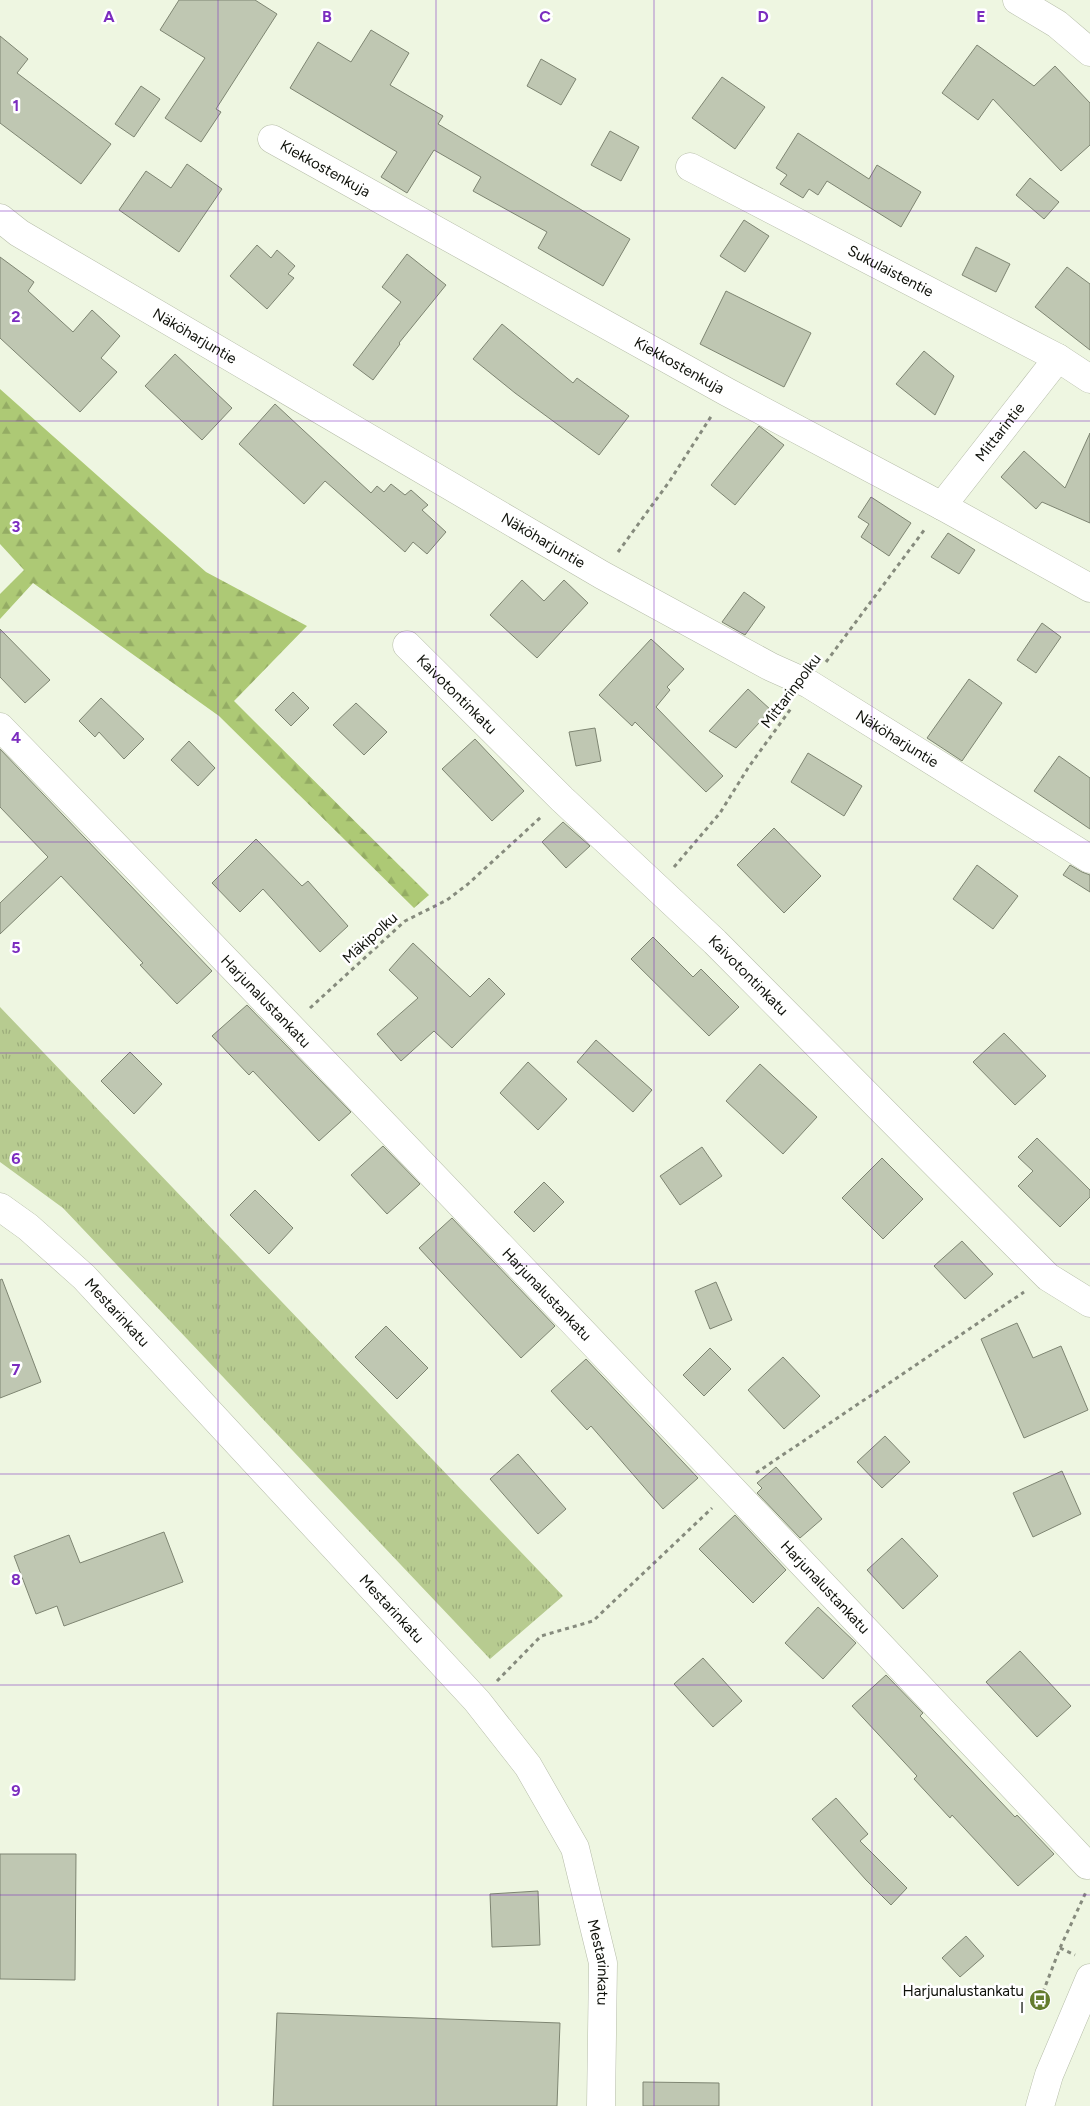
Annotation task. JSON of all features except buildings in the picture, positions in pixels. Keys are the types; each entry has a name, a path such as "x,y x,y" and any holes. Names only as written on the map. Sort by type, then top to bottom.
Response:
{"street":[{"path":"1017,0 1057,24 1090,52"},
{"name":"Kiekkostenkuja","path":"272,139 728,392 942,506 1090,588"},
{"name":"Sukulaistentie","path":"690,167 1058,358 1090,379"},
{"name":"Näköharjuntie","path":"0,218 19,233 602,575 771,667 809,684 1090,859"},
{"name":"Mittarintie","path":"942,506 1058,358"},
{"name":"Kaivotontinkatu","path":"407,645 562,798 715,942 1048,1277 1090,1304"},
{"name":"Harjunalustankatu","path":"0,727 291,1026 732,1488 1086,1878"},
{"name":"Mestarinkatu","path":"0,1207 28,1227 84,1277 476,1701 528,1766 575,1848 602,1964 601,2106"},
{"path":"1040,2106 1049,2075 1090,1978"}],"path":[{"path":"602,575 669,482 728,392"},
{"name":"Mittarinpolku","path":"657,887 720,813 748,768 942,506"},
{"name":"Mäkipolku","path":"291,1026 405,921 446,900 468,884 562,798"},
{"path":"476,1701 541,1636 593,1621 732,1488 1048,1277"},
{"path":"1040,2000 1086,1878"}],"green space":[{"path":"0,389 206,572 307,626 234,701 429,895 414,908 219,716 33,583 0,619 0,594 24,570 0,544"},
{"path":"0,1007 563,1596 490,1659 63,1208 0,1162"}],"place":[{"name":"Harjunalustankatu I","path":"1040,2000"}]}
